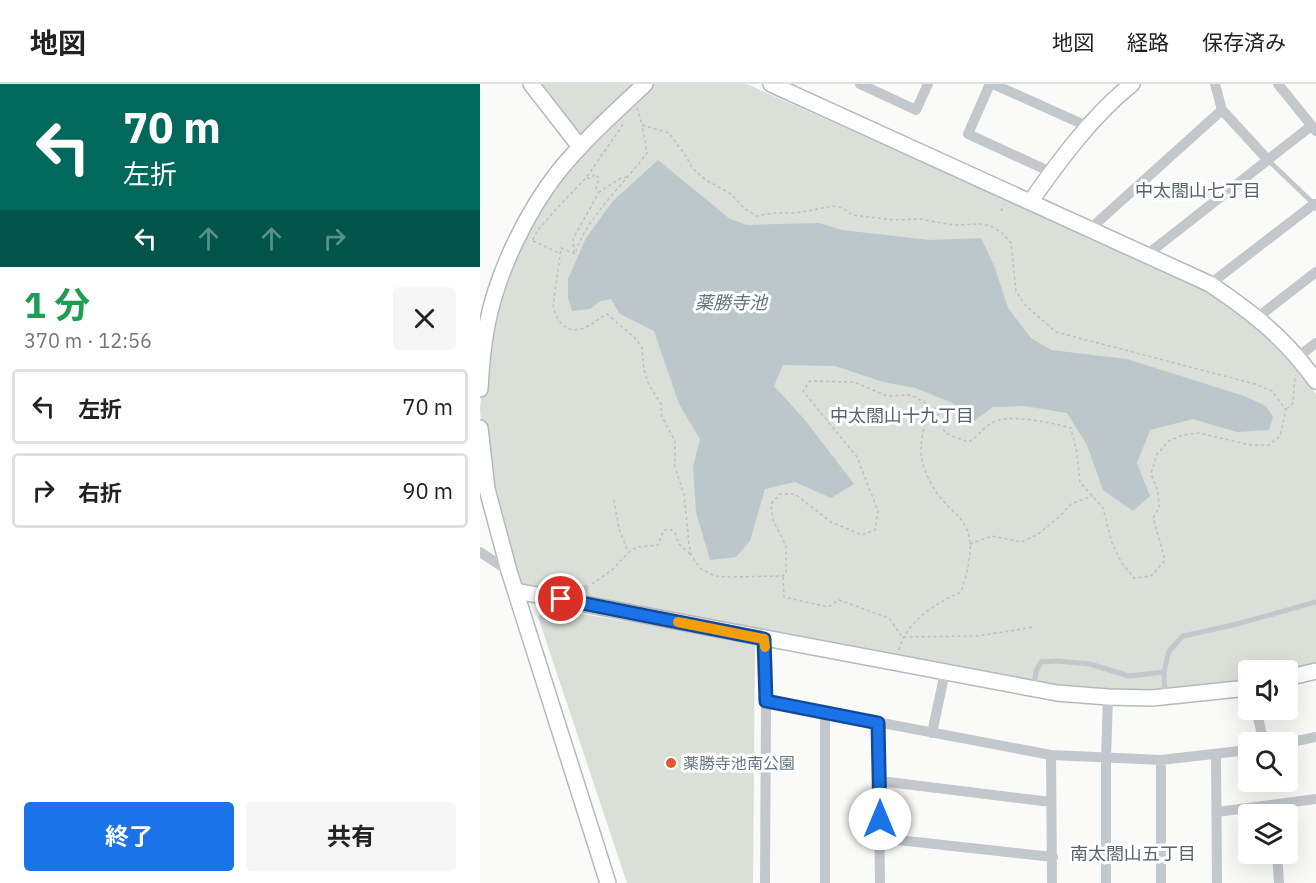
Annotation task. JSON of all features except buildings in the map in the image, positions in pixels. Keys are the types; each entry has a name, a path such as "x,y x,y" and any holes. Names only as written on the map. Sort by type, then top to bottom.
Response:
{"street":[{"path":"531,84 580,147"},
{"path":"480,389 487,323 502,274 536,204 580,147 645,84"},
{"path":"860,84 916,110 928,84"},
{"path":"1052,172 968,134 992,84 1089,127"},
{"path":"1215,84 1222,110 1268,160"},
{"path":"1149,256 1153,250 1268,160 1313,129 1278,84"},
{"path":"1031,201 1089,127 1128,85"},
{"path":"780,86 1210,284 1257,317 1299,356 1316,381"},
{"path":"1090,229 1222,110"},
{"path":"1210,284 1315,205"},
{"path":"1257,317 1316,272"},
{"path":"1299,356 1316,343"},
{"path":"480,430 483,482 608,883"},
{"path":"480,552 509,571"},
{"path":"516,591 1057,693 1108,697 1165,697 1238,689"},
{"path":"764,639 765,883"},
{"path":"1298,675 1316,671"},
{"path":"932,733 945,672"},
{"path":"1106,883 1108,697"},
{"path":"766,701 1051,755 1161,760 1238,751"},
{"path":"825,713 825,883"},
{"path":"878,723 880,883"},
{"path":"1298,741 1315,739"},
{"path":"1216,754 1217,883"},
{"path":"1051,755 1052,883"},
{"path":"1161,760 1161,883"},
{"path":"880,781 1051,802"},
{"path":"1296,804 1316,799"},
{"path":"1217,812 1238,811"},
{"path":"880,838 1053,857"},
{"path":"1278,864 1280,883"}],"lane":[{"path":"1268,160 1315,205"},
{"path":"583,604 586,587"},
{"path":"1165,697 1164,672 1169,651 1183,636 1316,602"},
{"path":"1034,688 1036,671 1041,662 1090,664 1129,676 1164,672"}],"path":[{"path":"574,253 591,223 647,153 636,108"},
{"path":"560,253 531,240 586,178 622,126 623,117"},
{"path":"642,125 669,132 692,168 706,180 731,194 745,209 758,216 773,213 796,213 833,206 862,217 895,220 920,219 953,225 982,224 993,227 1011,243 1016,291 1024,304 1056,332 1255,384 1272,392 1286,410"},
{"path":"586,178 591,178 595,174 599,178 596,188 599,192"},
{"path":"574,253 573,239 599,192 621,178 629,177"},
{"path":"1001,211 1004,205"},
{"path":"574,253 561,248 553,305 554,313 562,326 572,330 584,329 607,314 635,338 642,348 648,383 661,404 662,417 675,441 675,467 684,494 691,555"},
{"path":"902,637 890,618 839,600 828,607 784,597 783,576 786,573 786,546 773,520 771,504 780,494 795,494 831,522 862,535 875,530 878,511 856,457 803,391 810,381 854,382 887,396 911,395 936,409 945,433 968,442 976,438 991,423 1015,418 1071,428 1077,453 1080,482 1103,508 1112,543 1121,562 1134,578 1151,576 1165,560 1154,518 1159,508 1158,491 1151,474 1157,454 1169,441 1183,435 1200,433 1250,445 1269,445 1281,436 1286,410 1293,403 1295,374"},
{"path":"896,663 902,637 922,615 939,603 962,592 967,573 969,535 962,521 930,483 922,463 921,446 928,404"},
{"path":"969,544 992,536 1021,542 1037,535 1071,504 1092,496"},
{"path":"614,500 619,529 628,552"},
{"path":"586,587 612,570 628,552 637,547 658,545 664,530 670,529 675,533 679,544 701,569 715,576 771,578 783,576"},
{"path":"902,637 978,636 1034,627"}],"shaded area":[{"path":"541,84 634,84 580,135"},
{"path":"653,84 747,84 1204,289 1251,323 1292,361 1316,394 1316,671 1298,671 1298,660 1238,660 1238,690 1103,698 517,591 483,450 480,408 488,327 517,249 558,179"},
{"name":"薬勝寺池南公園","path":"547,608 755,643 753,883 627,883 538,617"}],"water":[{"name":"薬勝寺池","path":"658,160 730,219 747,225 819,223 842,230 930,240 981,238 995,268 1008,308 1031,338 1051,350 1127,359 1244,396 1266,406 1273,417 1269,430 1237,432 1193,419 1150,430 1137,463 1150,496 1133,511 1103,490 1087,445 1067,413 1024,406 993,407 970,424 953,403 915,388 883,382 835,366 783,365 774,386 805,420 854,484 831,498 795,482 765,489 750,541 736,557 710,560 696,512 693,467 700,439 679,404 654,331 620,314 611,299 601,301 590,309 572,311 568,297 568,279 586,238 613,201"}],"slow traffic":[{"path":"678,622 764,639 765,647"}],"place":[{"name":"薬勝寺池南公園","path":"671,763"}],"district":[{"name":"中太閤山七丁目","path":"1198,191"},
{"name":"中太閤山十九丁目","path":"902,416"},
{"name":"南太閤山五丁目","path":"1133,854"}],"route":[{"path":"561,599 764,639 766,701 878,723 880,819"}]}
